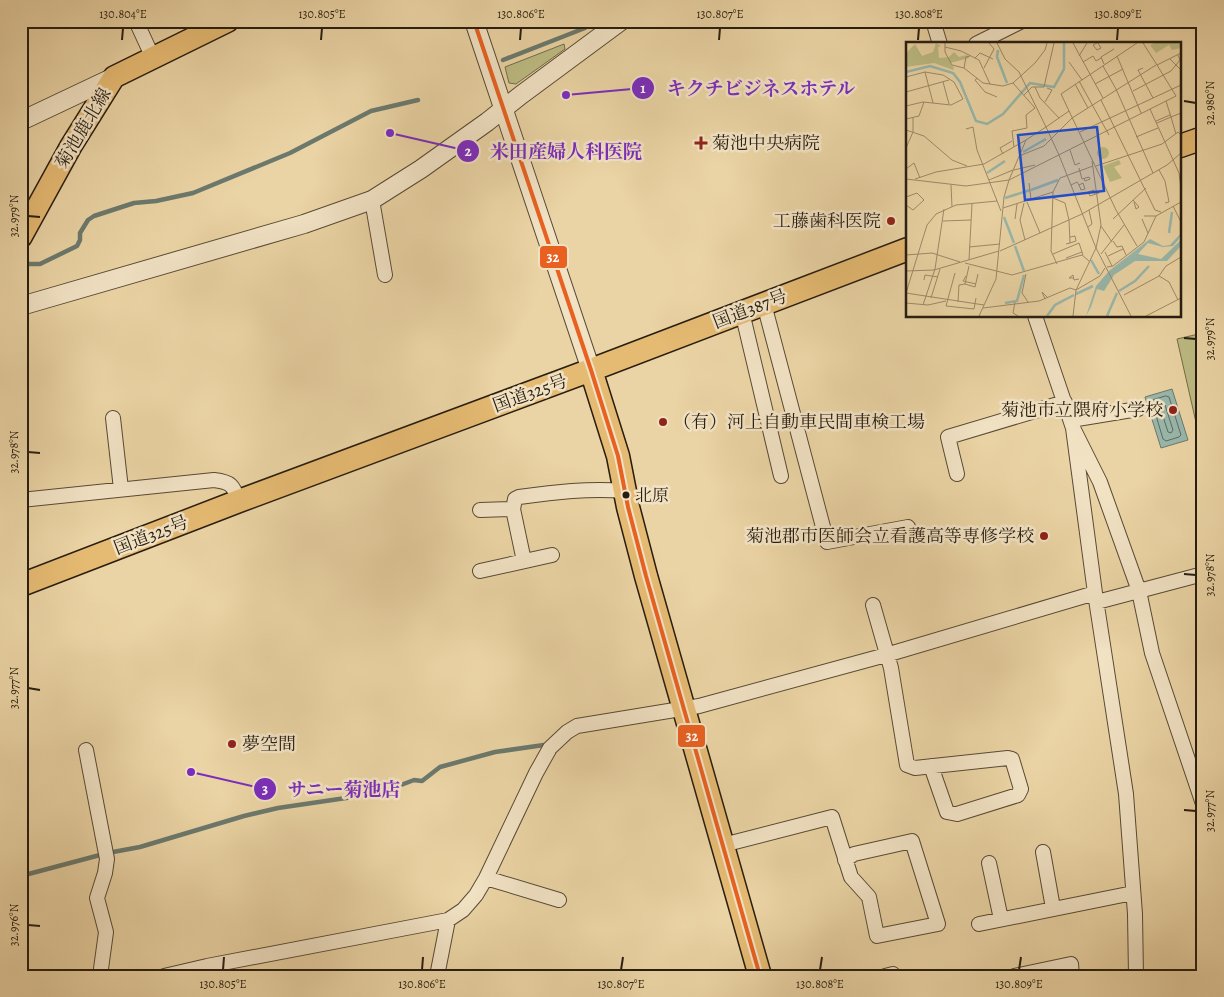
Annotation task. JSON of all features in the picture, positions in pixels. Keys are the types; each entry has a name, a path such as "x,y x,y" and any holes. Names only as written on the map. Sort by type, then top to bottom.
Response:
{"highway":[{"path":"1182,145 1203,138"},
{"name":"国道387号","path":"591,370 906,250"},
{"name":"国道325号","path":"21,585 239,501 591,370 618,456 652,597 760,976"}],"main road":[{"name":"菊池鹿北線","path":"21,237 71,146 114,78 228,21"}],"street":[{"path":"136,21 153,58"},
{"path":"474,21 591,370"},
{"path":"21,306 304,224 372,200 421,169 487,122 621,21"},
{"path":"934,21 939,42"},
{"path":"980,42 1022,21"},
{"path":"21,121 114,78"},
{"path":"372,200 384,274"},
{"path":"764,304 827,542 908,526"},
{"path":"742,312 781,476"},
{"path":"1035,318 1072,424 1100,482 1139,591 1152,653 1203,804"},
{"path":"957,474 948,438 1065,402"},
{"path":"1072,424 1138,409"},
{"path":"113,418 121,489"},
{"path":"1072,424 1126,794 1133,893 1136,976"},
{"path":"21,500 214,480 227,482 234,488 239,501"},
{"path":"524,561 513,509 515,499 587,489 625,491"},
{"path":"480,510 513,509"},
{"path":"480,571 552,556"},
{"path":"164,976 206,966 448,920 462,910 476,895 550,748 576,726 685,710 1096,598 1139,591 1203,574"},
{"path":"872,605 891,668 908,765 915,768 932,766 1012,759 1021,790 1018,795 956,814 947,812 932,766"},
{"path":"86,750 107,859 105,873 97,898 106,932 100,976"},
{"path":"723,845 734,844 832,817 845,860 851,877 868,897 876,936 938,924 912,841 854,854 845,860"},
{"path":"1043,852 1054,908"},
{"path":"989,863 1001,919"},
{"path":"486,878 559,900"},
{"path":"979,924 1133,893"},
{"path":"436,976 448,920"},
{"path":"1014,976 1071,964 1072,976"}],"shaded area":[{"path":"564,44 565,49 516,84 509,83 505,67"},
{"path":"1203,333 1203,453 1177,339"}],"water":[{"path":"1172,389 1188,440 1161,448 1145,397"}],"waterway":[{"path":"503,60 585,28"},
{"path":"21,264 40,264 77,246 80,240 80,233 88,220 94,216 134,203 156,201 193,193 290,153 371,111 418,100"},
{"path":"113,852 140,847 244,816 278,808 380,793 414,780 422,781 440,767 495,752 544,745"},
{"path":"21,876 100,855"}],"transit line":[{"name":"32","path":"474,21 618,456 628,507 646,576 760,976"}],"place":[{"name":"キクチビジネスホテル","path":"566,95"},
{"name":"米田産婦人科医院","path":"390,133"},
{"name":"菊池中央病院","path":"701,143"},
{"name":"工藤歯科医院","path":"891,221"},
{"name":"菊池市立隈府小学校","path":"1173,410"},
{"name":"（有）河上自動車民間車検工場","path":"663,422"},
{"name":"北原","path":"626,495"},
{"name":"菊池郡市医師会立看護高等専修学校","path":"1044,536"},
{"name":"夢空間","path":"232,744"},
{"name":"サニー菊池店","path":"191,772"}]}
